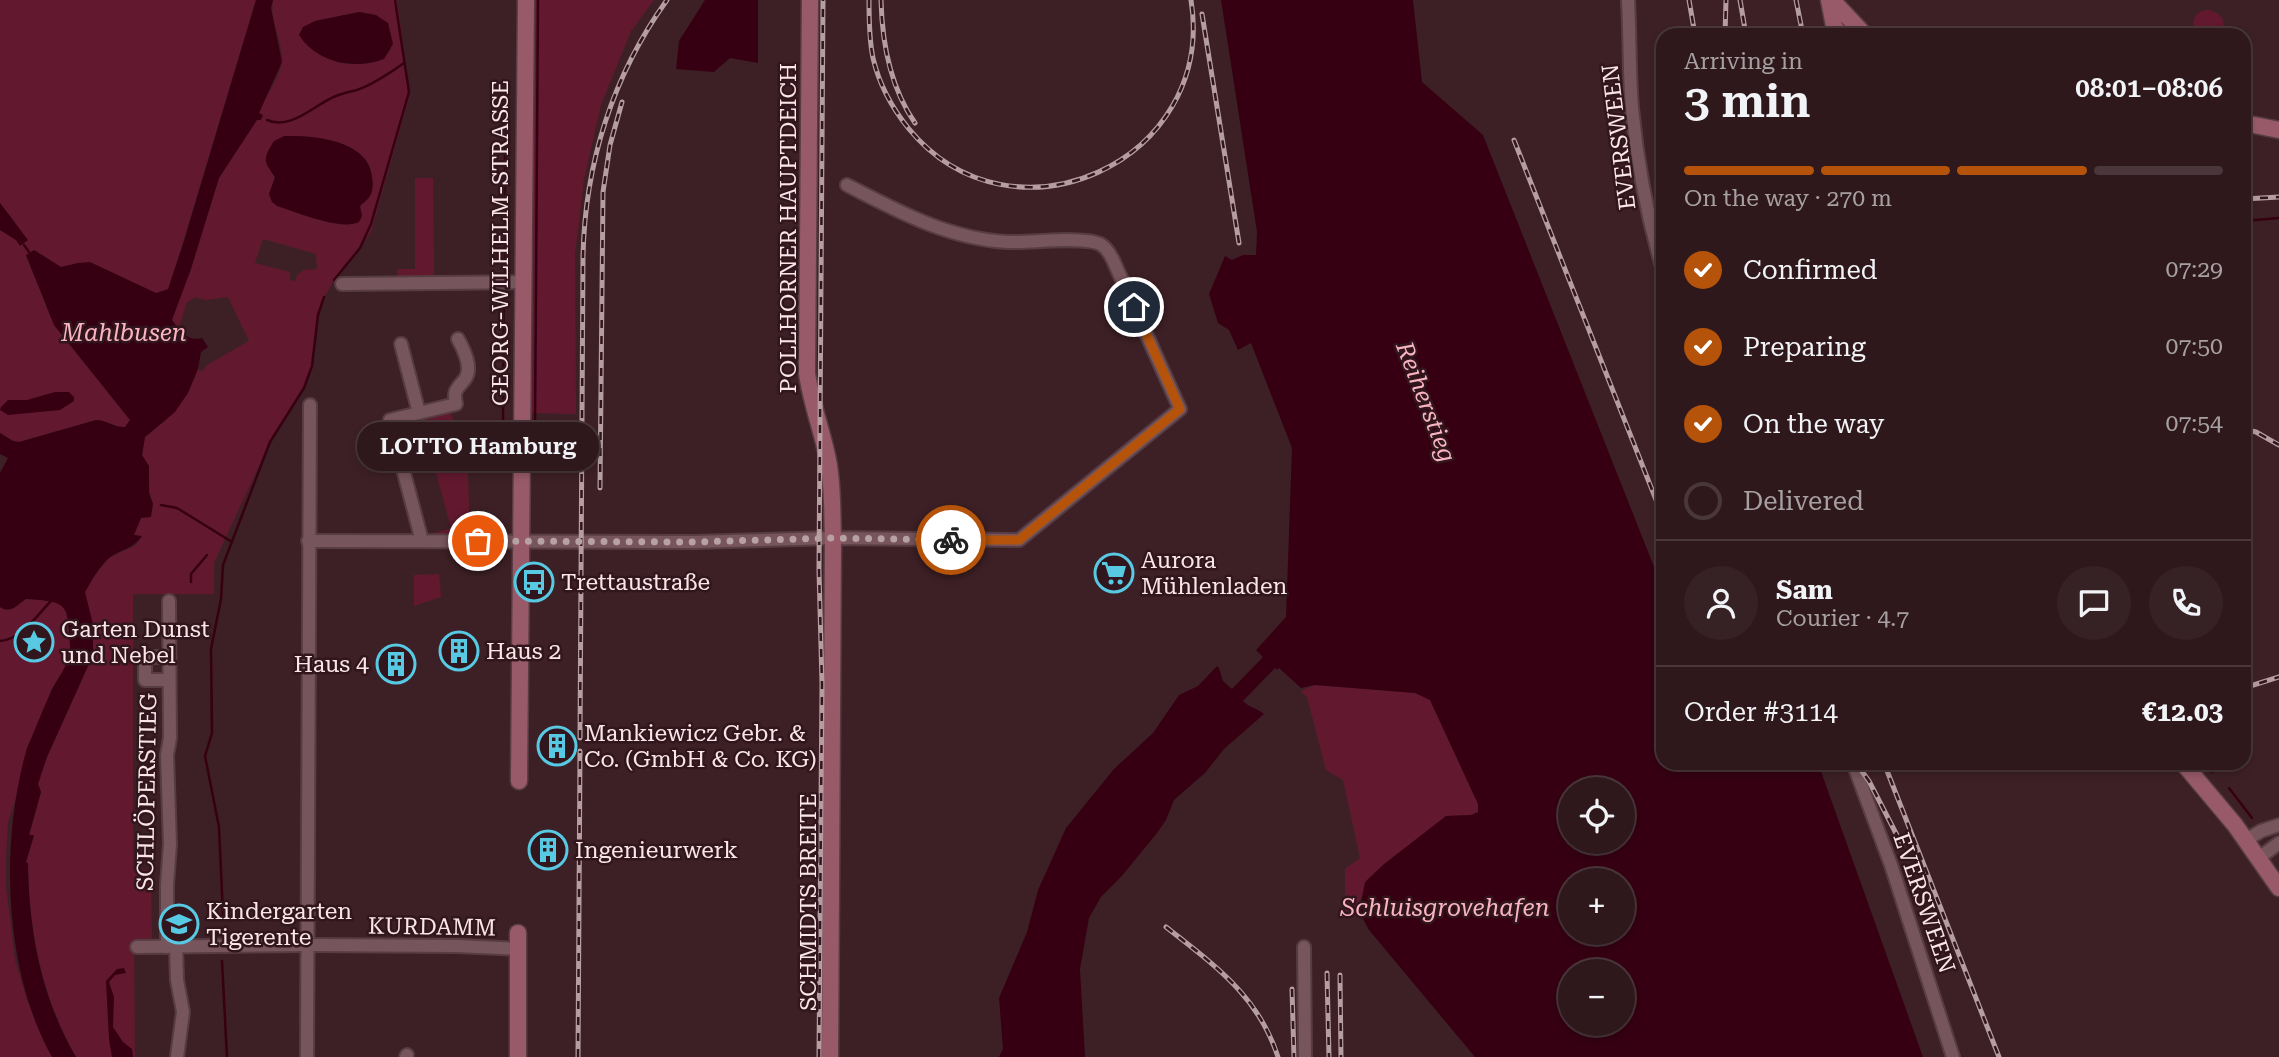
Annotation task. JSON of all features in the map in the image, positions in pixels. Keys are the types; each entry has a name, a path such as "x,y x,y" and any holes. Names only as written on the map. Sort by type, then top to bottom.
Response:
{"main road":[{"name":"GEORG-WILHELM-STRASSE","path":"519,781 526,0"},
{"name":"POLLHORNER HAUPTDEICH","path":"810,0 807,373 814,413 827,459 832,495 833,538"},
{"path":"1831,0 1845,28"},
{"path":"1831,0 1845,28"},
{"path":"2251,124 2279,130"},
{"name":"SCHMIDTS BREITE","path":"830,1057 833,538"},
{"path":"2189,770 2246,840 2279,888"},
{"path":"518,941 518,1057"}],"street":[{"name":"EVERSWEEN","path":"1628,0 1632,106 1645,198 1656,243"},
{"path":"308,541 694,542 833,538 1019,540 1180,409 1113,260 1102,245 1088,241 1008,242 958,235 902,214 847,185"},
{"path":"342,284 523,282"},
{"path":"422,541 390,420 456,404 454,394 468,371 464,351 458,339"},
{"path":"401,344 419,413"},
{"path":"307,1057 310,405"},
{"name":"SCHLÖPERSTIEG","path":"169,601 167,796 170,844 166,885 172,946"},
{"name":"SCHLÖPERSTIEG","path":"169,657 145,657 145,680 170,680"},
{"name":"EVERSWEEN","path":"1856,770 1891,865 1953,1057"},
{"path":"2246,840 2279,825"},
{"path":"2259,858 2279,843"},
{"name":"KURDAMM","path":"137,947 457,946 518,941"},
{"path":"172,946 183,1013 177,1057"},
{"path":"1304,947 1305,1057"}],"shaded area":[{"path":"0,0 256,0 174,272 188,277 219,178 257,120 261,119 263,115 259,113 281,68 282,53 273,16 273,0 397,0 410,94 371,232 334,280 322,301 312,366 304,388 270,442 214,563 214,594 133,594 133,870 151,870 152,942 134,942 135,1057 76,1057 64,1034 46,987 35,939 26,863 34,836 29,836 41,792 38,784 47,757 93,655 85,592 109,558 136,545 142,536 134,535 141,517 153,504 148,468 142,455 145,437 165,421 188,393 198,369 202,372 207,365 249,341 228,297 205,300 196,297 187,302 179,327 172,320 171,300 91,263 61,267 34,250 26,256 54,325 130,420 125,427 96,420 19,442 13,441 0,433 0,230 16,240 15,222 0,203","holes":["359,12 376,15 391,49 374,62 338,63 315,21","284,136 324,139 350,147 361,155 368,164 372,190 369,198 360,207 362,216 359,222 341,224 277,206 269,194","263,239 316,254 317,269 304,270 297,275 295,281 290,280 290,272 255,263"]},
{"path":"535,0 654,0 631,31 601,105 584,179 575,255 576,414 532,413"},
{"path":"2209,10 2218,14 2223,20 2222,28 2194,28 2194,19 2202,11"},
{"path":"415,178 433,178 434,277 397,278 397,269 415,269"},
{"path":"450,413 467,443 470,535 431,534 451,528 422,421"},
{"path":"439,574 441,597 414,606 414,575"},
{"path":"25,598 63,605 71,649 65,669 51,690 8,822 6,857 6,887 15,960 27,1000 52,1057 0,1057 0,607 10,609"},
{"path":"1315,685 1416,693 1430,700 1478,804 1478,812 1471,815 1446,816 1360,899 1359,912 1345,911 1345,869 1360,858 1343,780 1326,770 1307,697 1301,691"}],"water":[{"name":"Mahlbusen","path":"256,0 273,0 271,8 282,62 259,113 263,115 261,120 257,120 219,178 172,320 184,335 202,338 208,347 201,352 198,369 188,393 175,412 145,437 142,455 149,466 149,493 153,504 151,517 141,518 134,535 142,536 130,547 109,558 85,592 93,624 93,655 47,757 38,784 41,792 29,835 34,835 26,862 34,939 54,1011 76,1057 52,1057 36,1023 15,946 10,864 18,784 27,748 68,659 69,631 63,607 50,601 26,599 11,609 0,607 0,473 8,458 0,454 0,433 19,442 96,420 125,427 130,420 54,325 26,255 34,250 61,267 90,262 156,293 168,289"},
{"path":"705,0 758,0 758,63 730,58 714,72 676,69 679,41"},
{"path":"1221,0 1413,0 1422,82 1483,135 1656,572 1656,770 1820,770 1923,1057 1475,1057 1369,930 1359,912 1365,882 1384,864 1446,816 1471,815 1478,812 1478,804 1430,700 1415,693 1315,685 1301,688 1279,668 1275,668 1243,701 1264,714 1224,749 1205,773 1174,800 1157,833 1101,897 1089,918 1080,969 1085,1057 999,1057 1003,1049 999,998 1027,932 1038,890 1066,828 1114,769 1153,733 1179,695 1198,686 1217,666 1223,681 1232,689 1263,657 1256,650 1286,617 1292,448 1251,343 1238,350 1229,330 1218,323 1209,294 1225,256 1232,260 1243,255 1256,255 1257,232"},
{"path":"359,12 376,15 388,23 393,44 384,59 361,64 337,62 316,52 299,35 303,27 315,21"},
{"path":"284,136 338,142 361,155 369,165 373,186 370,196 360,206 362,216 359,222 330,222 277,206 272,202 269,194 275,177 266,157 274,141"},
{"path":"0,203 28,240 20,246 16,240 0,230"},
{"path":"55,392 69,392 74,401 60,410 8,415 0,410 8,400 27,400"},
{"path":"124,968 126,973 115,975 109,982 114,997 113,1027 123,1042 132,1049 133,1057 112,1057 106,981 117,969"}],"waterway":[{"path":"334,280 360,248 371,224 409,92 395,0"},
{"path":"535,429 538,0"},
{"path":"267,120 285,122 294,119 336,96 370,85 404,63"},
{"path":"505,138 505,274"},
{"path":"2251,220 2279,218"},
{"path":"24,245 29,252"},
{"path":"503,420 504,293"},
{"path":"223,915 219,827 205,756 212,733 211,649 221,599 223,565 270,442 304,388 312,366 318,315 324,297"},
{"path":"161,505 177,508 232,542"},
{"path":"191,582 191,574 207,555"},
{"path":"0,641 8,640 22,632 51,601"},
{"path":"2229,788 2252,818"},
{"path":"222,961 227,1057"}],"railway":[{"path":"580,738 583,256 589,187 596,154 617,89 631,59 667,0"},
{"path":"819,1057 823,0"},
{"path":"869,0 870,36 876,68 887,95 909,129 952,166 1000,184 1050,186 1098,172 1140,145 1172,106 1191,57 1191,0"},
{"path":"881,0 889,64 899,95 915,123"},
{"path":"1689,0 1694,28"},
{"path":"1725,28 1726,0"},
{"path":"1740,0 1745,28"},
{"path":"1796,0 1802,28"},
{"path":"1202,14 1239,243"},
{"path":"600,488 603,192 610,145 622,102"},
{"path":"1514,140 1656,500"},
{"path":"2251,199 2279,197"},
{"path":"2251,431 2279,445"},
{"path":"2251,686 2279,677"},
{"path":"578,1057 580,751"},
{"path":"1861,770 1902,845"},
{"path":"1887,770 1999,1057"},
{"path":"1166,927 1217,968 1246,999 1259,1016 1278,1057"},
{"path":"1327,973 1329,1057"},
{"path":"1340,975 1341,1057"},
{"path":"1292,989 1294,1057"}],"way so far":[{"path":"478,541 694,542 833,538 951,540"}],"place":[{"name":"LOTTO Hamburg","path":"478,541"},
{"name":"Aurora Mühlenladen","path":"1114,573"},
{"name":"Trettaustraße","path":"534,582"},
{"name":"Garten Dunst und Nebel","path":"34,642"},
{"name":"Haus 2","path":"459,651"},
{"name":"Haus 4","path":"396,664"},
{"name":"Mankiewicz Gebr. & Co. (GmbH & Co. KG)","path":"557,746"},
{"name":"Ingenieurwerk","path":"548,850"},
{"name":"Kindergarten Tigerente","path":"179,924"}],"route":[{"path":"951,540 1019,540 1180,409 1134,307"}],"water label":[{"name":"Reiherstieg","path":"1426,402"},
{"name":"Schluisgrovehafen","path":"1445,908"}]}
